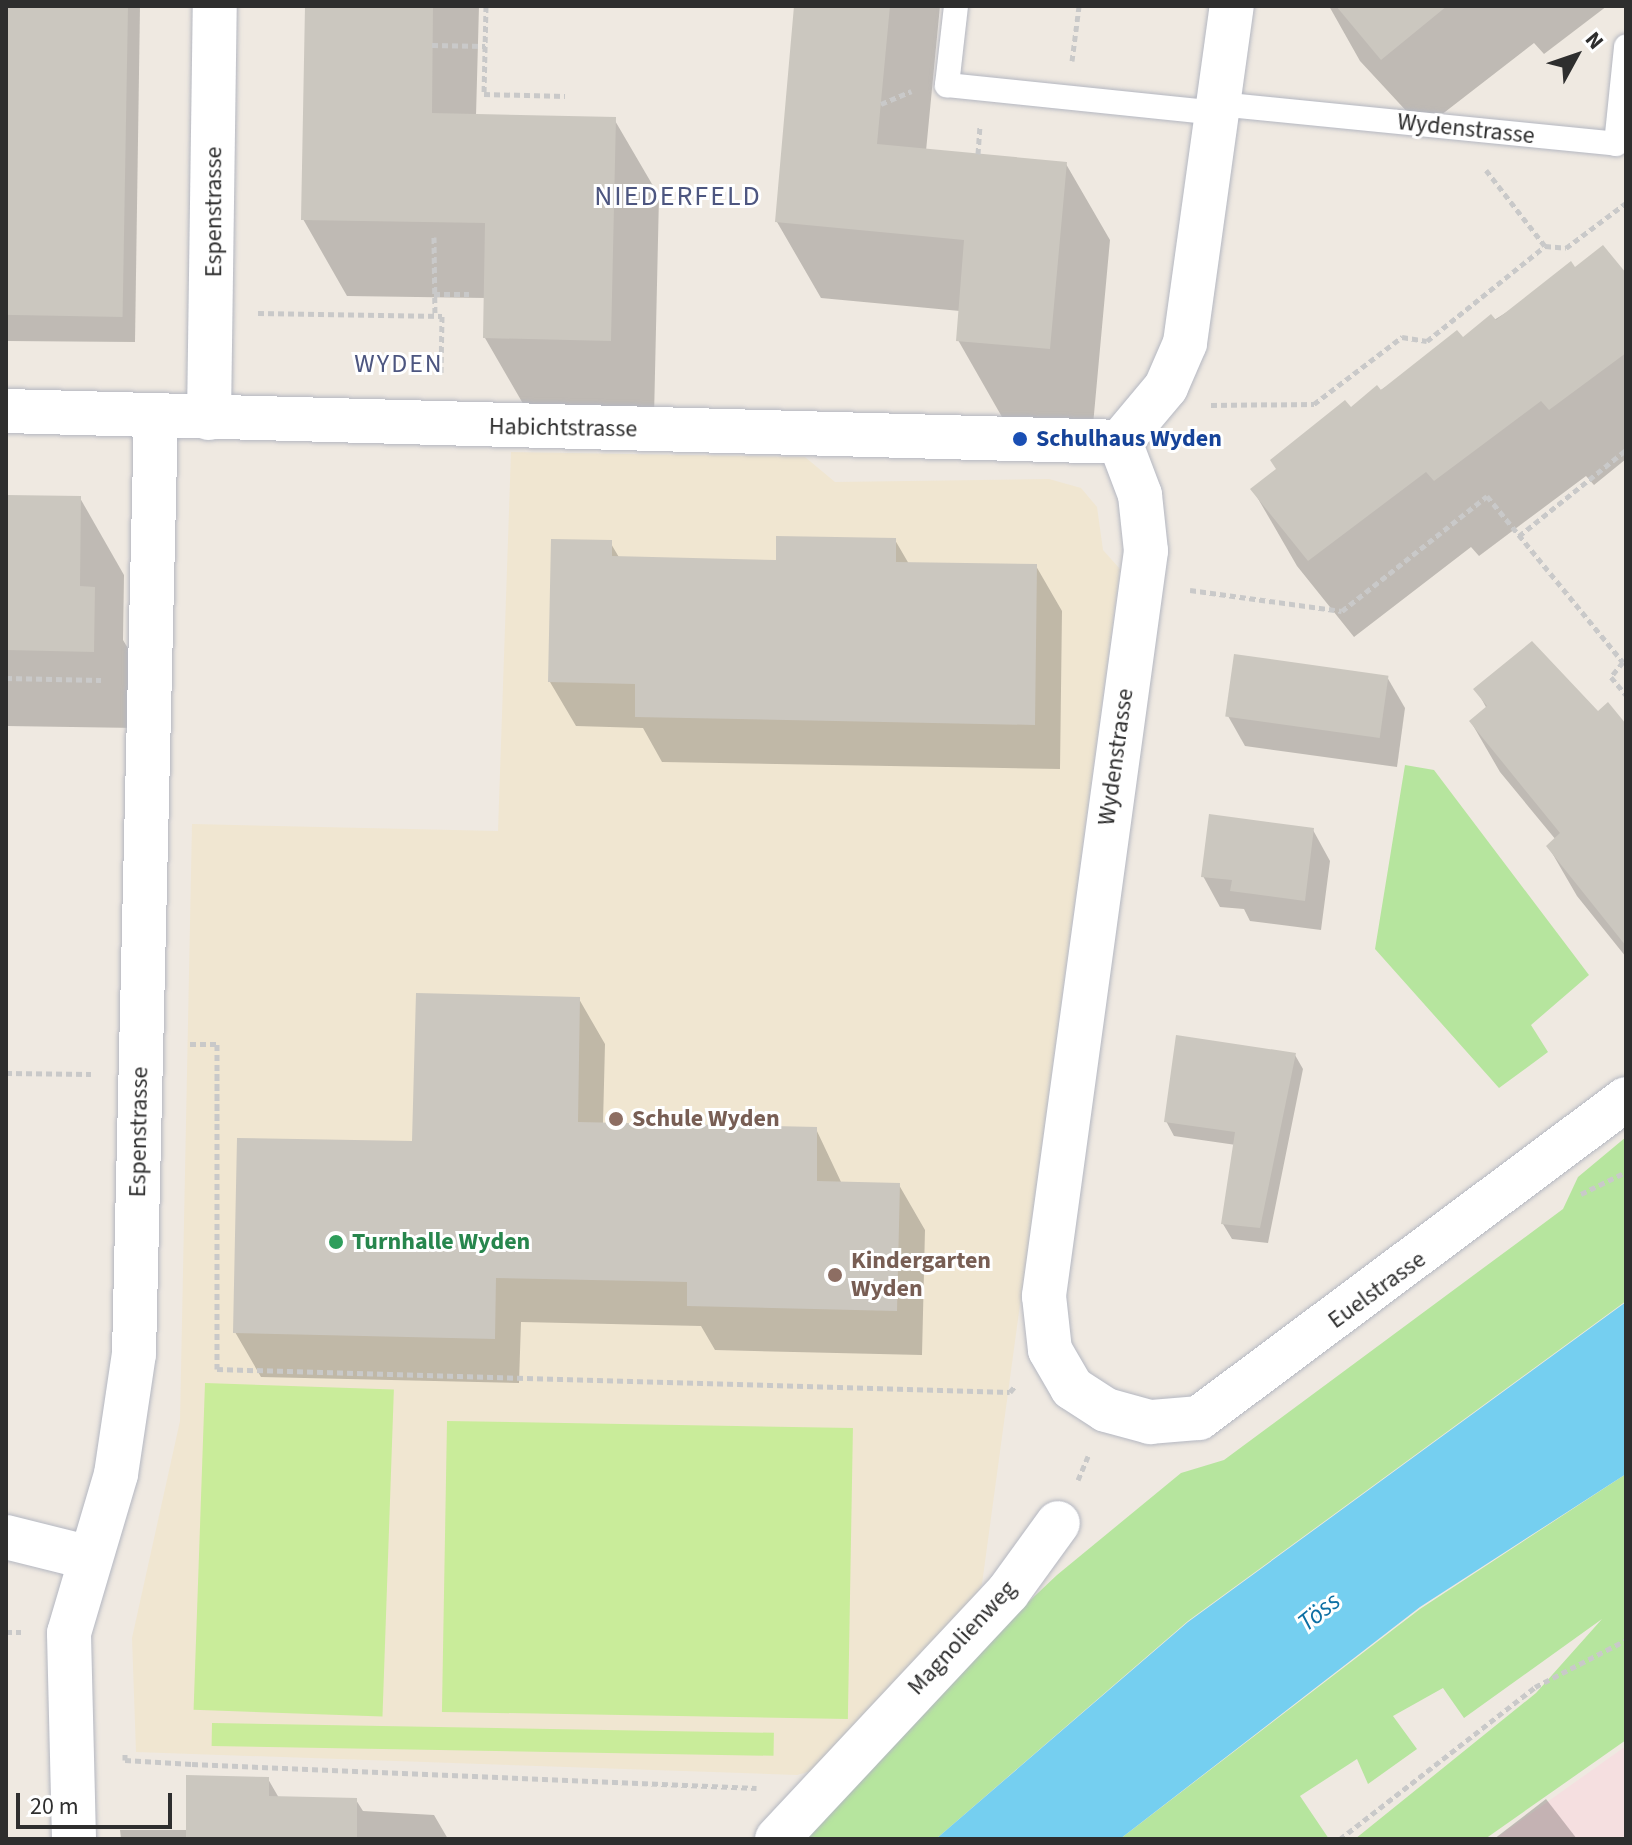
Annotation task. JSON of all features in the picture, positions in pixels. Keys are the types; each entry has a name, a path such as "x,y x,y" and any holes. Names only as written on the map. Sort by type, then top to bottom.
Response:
{"street":[{"name":"Espenstrasse","path":"209,418 215,6"},
{"path":"1120,442 1166,387 1185,343 1232,6"},
{"name":"Habichtstrasse","path":"6,411 1120,442"},
{"name":"Espenstrasse","path":"74,1839 65,1689 69,1633 119,1460 134,1354 156,416"},
{"name":"Wydenstrasse","path":"1106,1410 1072,1388 1050,1350 1044,1296 1146,551 1140,495 1120,442"},
{"name":"Euelstrasse","path":"1106,1410 1150,1422 1199,1418 1626,1099"},
{"name":"Magnolienweg","path":"777,1839 1008,1592 1058,1523"},
{"path":"6,1537 90,1558"}],"lane":[{"path":"956,6 947,85 1218,109"},
{"name":"Wydenstrasse","path":"1218,109 1616,144 1626,47"}],"path":[{"path":"486,6 484,94 565,96"},
{"path":"1068,98 1079,6"},
{"path":"432,45 485,46"},
{"path":"1473,165 1485,169 1545,246"},
{"path":"1209,405 1314,404 1402,337 1427,341 1545,246 1566,248 1626,203"},
{"path":"434,237 435,316"},
{"path":"434,294 469,294"},
{"path":"245,313 442,316 440,392"},
{"path":"1519,536 1626,450"},
{"path":"1185,590 1342,611 1487,496 1623,662 1611,677 1626,695"},
{"path":"6,678 115,680"},
{"path":"182,1044 217,1044 217,1369 1010,1392 1050,1350"},
{"path":"6,1073 107,1074"},
{"path":"1058,1523 1106,1410"},
{"path":"1340,1839 1535,1687 1626,1640"},
{"path":"124,1742 125,1760 821,1789"}],"shaded area":[{"name":"Schule Wyden","path":"511,452 805,457 835,482 1049,479 1081,488 1097,507 1103,550 1120,569 982,1584 970,1606 815,1770 797,1775 136,1752 132,1638 180,1421 192,824 498,831"},
{"path":"1626,1746 1626,1839 1495,1839"}],"green space":[{"path":"1405,765 1434,770 1589,975 1531,1025 1548,1052 1499,1088 1375,949"},
{"path":"1626,1137 1626,1301 1188,1621 936,1839 777,1839 1057,1575 1181,1473 1224,1460 1563,1209 1578,1177"},
{"path":"205,1383 394,1390 382,1716 194,1710"},
{"path":"447,1421 853,1428 848,1719 442,1712"},
{"path":"1626,1474 1626,1740 1485,1839 1355,1839 1536,1693 1602,1619 1464,1718 1443,1688 1393,1716 1417,1749 1368,1784 1357,1759 1300,1796 1329,1839 1120,1839 1420,1609"},
{"path":"212,1723 774,1733 774,1756 212,1746"}],"water":[{"name":"Töss","path":"1626,1302 1626,1474 1420,1607 1120,1839 936,1839 1188,1622"}],"building":[{"path":"6,6 128,6 123,317 6,315"},
{"path":"305,6 433,6 432,113 616,117 611,341 483,338 485,223 301,220"},
{"path":"794,6 890,6 877,144 1067,162 1050,349 956,341 964,240 775,222"},
{"path":"1336,6 1447,6 1381,60"},
{"path":"1603,245 1626,273 1626,353 1549,410 1541,401 1434,481 1426,472 1308,561 1250,489 1276,469 1270,460 1345,400 1351,407 1377,385 1381,390 1457,330 1463,337 1491,314 1496,320 1571,261 1575,267"},
{"path":"6,495 81,496 80,586 95,587 94,652 6,650"},
{"path":"776,536 896,538 896,562 1037,564 1035,725 635,717 635,684 548,682 551,539 612,540 612,556 776,560"},
{"path":"1532,641 1598,711 1608,702 1626,724 1626,946 1546,846 1560,833 1469,721 1487,706 1473,689"},
{"path":"1234,654 1388,676 1380,738 1225,716"},
{"path":"1209,814 1314,828 1305,901 1230,891 1232,880 1201,877"},
{"path":"416,993 580,997 578,1122 817,1127 817,1181 900,1183 897,1311 687,1306 687,1282 496,1278 495,1339 233,1333 237,1138 412,1141"},
{"path":"1176,1035 1296,1053 1260,1228 1221,1224 1235,1132 1164,1122"},
{"path":"186,1775 269,1777 269,1796 357,1798 357,1839 186,1839"}],"place":[{"name":"Schulhaus Wyden","path":"1020,439"},
{"name":"Schule Wyden","path":"616,1119"},
{"name":"Turnhalle Wyden","path":"336,1242"},
{"name":"Kindergarten Wyden","path":"835,1275"}],"district":[{"name":"NIEDERFELD","path":"678,196"},
{"name":"WYDEN","path":"399,364"}]}
